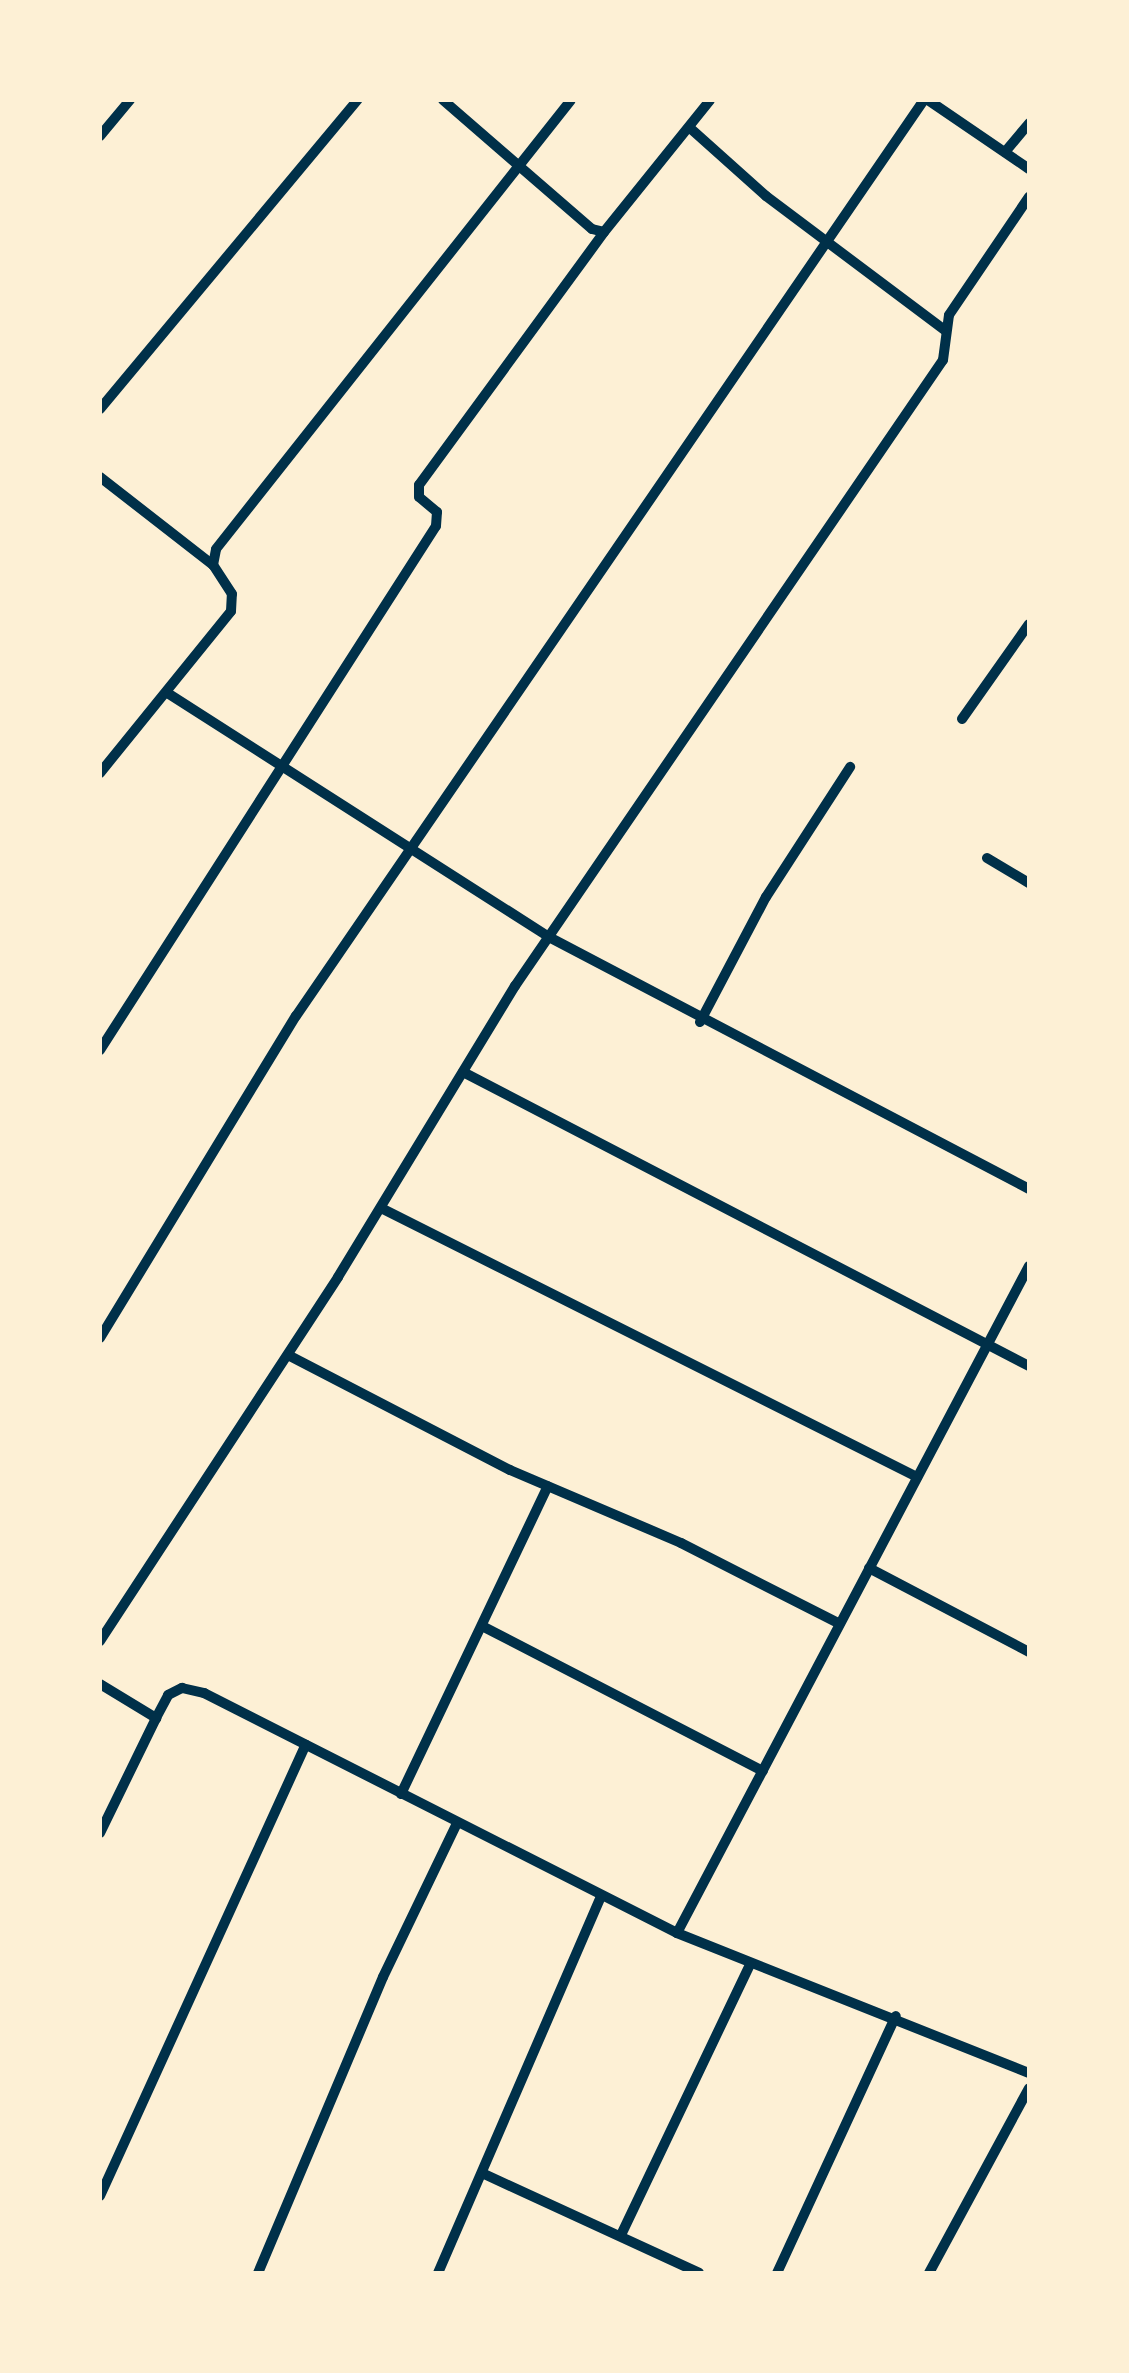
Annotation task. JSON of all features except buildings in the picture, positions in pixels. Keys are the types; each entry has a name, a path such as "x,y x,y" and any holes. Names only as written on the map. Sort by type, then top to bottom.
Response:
{"street":[{"path":"100,136 130,100"},
{"path":"100,408 357,100"},
{"path":"443,100 604,232"},
{"path":"213,566 216,548 571,100"},
{"path":"100,1050 436,526 437,512 419,496 419,485 604,232 710,100"},
{"path":"100,1338 296,1016 926,100 1029,168"},
{"path":"1005,152 1029,123"},
{"path":"690,128 826,242 946,331"},
{"path":"100,1641 288,1355 547,936 943,360 949,315 1029,198"},
{"path":"100,477 213,566 232,606 169,694 101,769"},
{"path":"962,719 1029,624"},
{"path":"169,694 409,852 547,936 700,1022 1029,1189"},
{"path":"700,1022 766,897 850,767"},
{"path":"987,858 1029,883"},
{"path":"463,1072 1029,1366"},
{"path":"381,1208 917,1476"},
{"path":"677,1934 1029,1266"},
{"path":"288,1355 548,1486 681,1543 840,1624"},
{"path":"400,1794 548,1486"},
{"path":"869,1568 1029,1652"},
{"path":"482,1626 763,1771"},
{"path":"100,1684 156,1718"},
{"path":"100,1833 168,1695 182,1688 204,1693 677,1934 896,2016 1029,2073"},
{"path":"100,2196 306,1745"},
{"path":"258,2273 382,1977 456,1824"},
{"path":"438,2273 601,1897"},
{"path":"621,2235 751,1963"},
{"path":"777,2273 896,2016"},
{"path":"929,2273 1029,2088"},
{"path":"482,2173 700,2273"}]}
